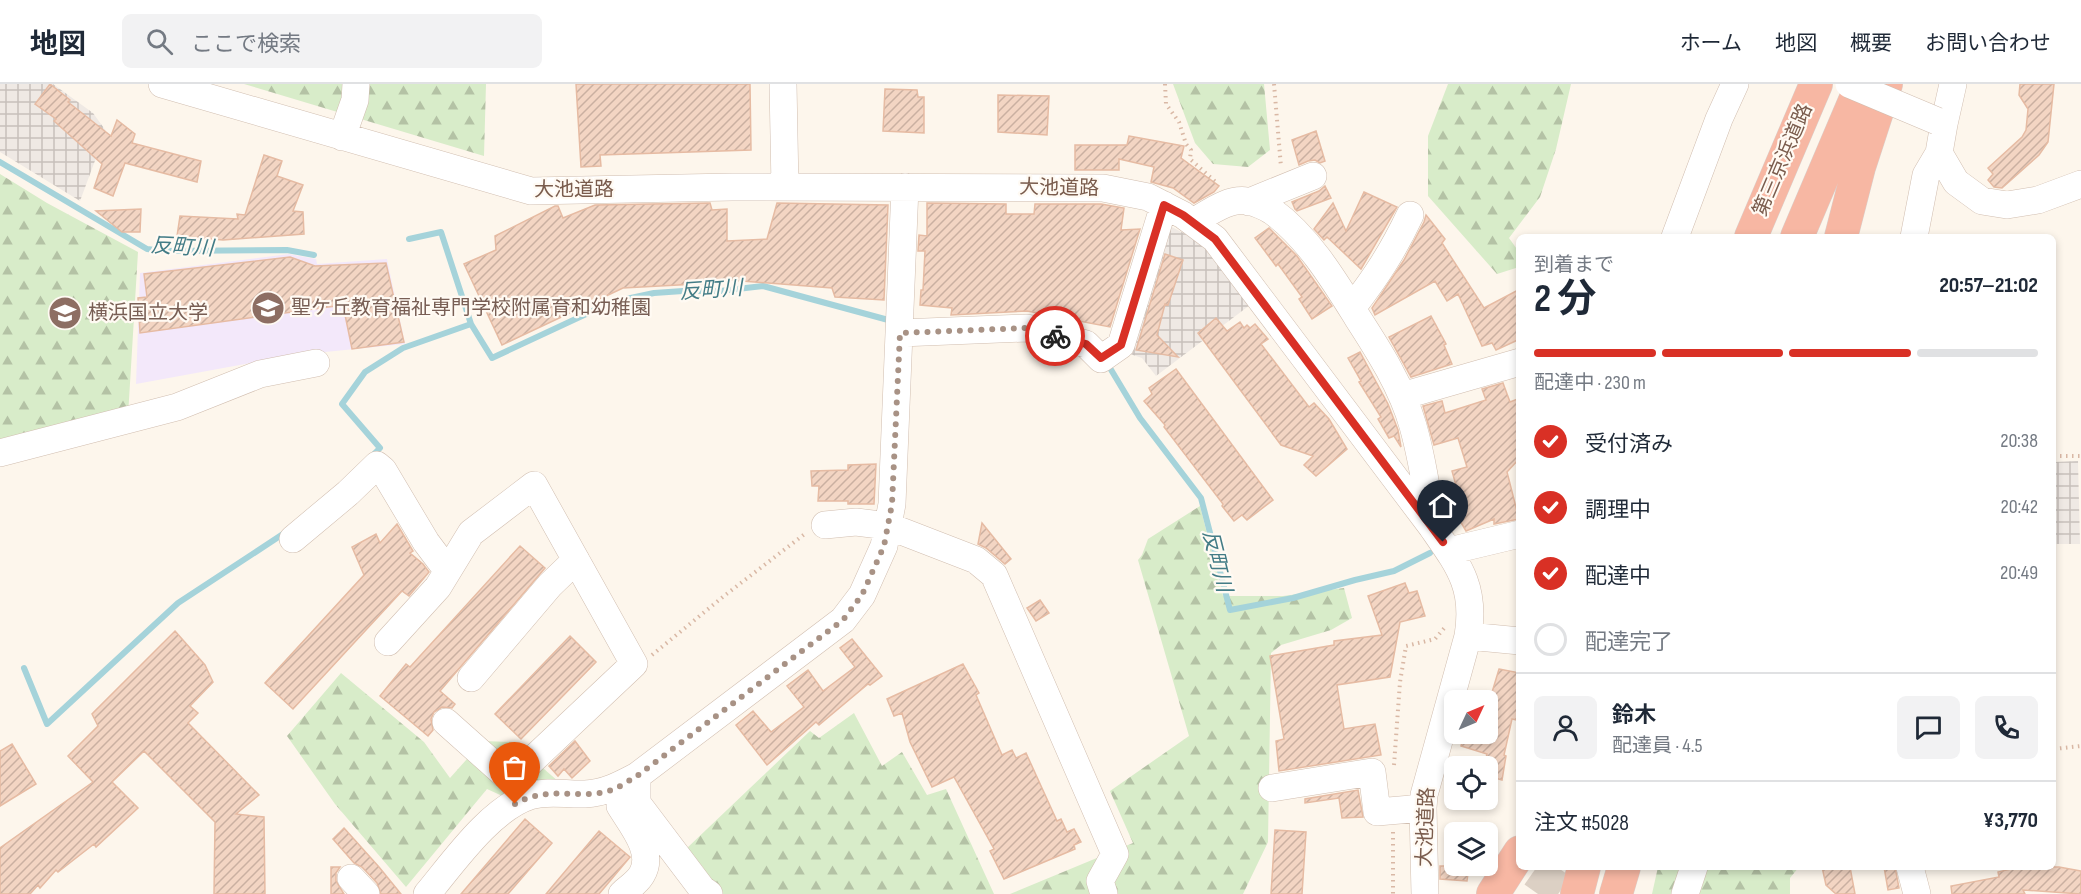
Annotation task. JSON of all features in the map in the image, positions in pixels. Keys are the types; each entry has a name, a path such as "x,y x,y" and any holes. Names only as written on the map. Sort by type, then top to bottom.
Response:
{"highway":[{"name":"第三京浜道路","path":"1752,234 1816,84"},
{"path":"1798,234 1863,84"},
{"path":"1842,234 1859,167 1886,84"},
{"path":"1493,894 1516,858"},
{"path":"1577,894 1583,870"},
{"path":"1616,894 1623,870"}],"street":[{"name":"大池道路","path":"162,84 531,191 785,187 1103,188 1148,197 1193,222 1215,239 1432,527 1464,577 1471,617 1459,629 1423,808 1425,894"},
{"path":"342,137 355,100 356,84"},
{"path":"783,84 785,187"},
{"path":"1676,234 1719,119 1735,84"},
{"path":"1849,84 1940,123"},
{"path":"1915,234 1926,175 1939,153 1940,123 1953,84"},
{"path":"1939,153 1956,182 1982,201 2007,205 2079,192"},
{"path":"1244,202 1313,177"},
{"path":"446,722 518,789 585,794 609,790 637,776 843,620 862,595 884,546 892,504 905,187"},
{"path":"1193,222 1232,201 1271,210 1298,235 1331,275 1378,349 1402,396 1415,435 1427,485 1432,527"},
{"path":"900,333 1027,328 1086,344 1101,358 1121,345 1164,205"},
{"path":"1352,308 1377,277 1395,248 1410,215"},
{"path":"0,453 177,407 260,374 316,363"},
{"path":"1402,396 1516,363"},
{"path":"293,539 377,465 383,470 426,542 447,570"},
{"path":"388,642 438,587 471,533 534,485 634,664 518,789 504,810 484,827 427,894"},
{"path":"825,525 856,522 888,526 976,560 994,575 1115,854 1100,881 1104,894"},
{"path":"1449,551 1516,535"},
{"path":"471,678 550,585 576,560"},
{"path":"1459,629 1516,640"},
{"path":"1272,788 1372,772 1377,813 1423,808"},
{"path":"637,776 637,803 702,889 709,894"},
{"path":"609,790 636,832 646,854 643,873 622,894"},
{"path":"1479,894 1495,880 1516,843"},
{"path":"1685,894 1693,870"},
{"path":"1911,870 1917,894"}],"path":[{"path":"1165,84 1166,104 1179,122 1186,144 1191,150 1190,159 1203,172 1244,202"},
{"path":"1274,84 1283,188"},
{"path":"2056,456 2081,456"},
{"path":"633,665 647,659 804,533 825,525"},
{"path":"1394,766 1400,682 1406,646 1435,639 1459,629"},
{"path":"2056,749 2081,746"},
{"path":"1392,811 1393,894"}],"shaded area":[{"path":"0,84 53,84 93,113 106,131 80,201 0,152"},
{"path":"1166,224 1195,239 1208,251 1250,305 1156,376 1142,358 1127,353"},
{"name":"聖ケ丘教育福祉専門学校附属育和幼稚園","path":"289,254 316,259 317,264 387,259 405,344 295,355 136,384 140,273"},
{"path":"2078,461 2080,544 2056,544 2056,462"}],"green space":[{"path":"244,84 486,84 484,156"},
{"path":"1173,84 1264,84 1270,150 1248,167 1213,164 1195,143"},
{"path":"1448,84 1571,84 1556,149 1540,197 1509,238 1516,248 1516,268 1497,274 1428,196 1428,136"},
{"name":"横浜国立大学","path":"0,174 47,203 138,252 128,416 0,449"},
{"path":"1200,506 1223,596 1283,596 1344,588 1352,618 1331,630 1281,645 1271,653 1268,842 1243,894 1010,894 1133,843 1110,791 1189,736 1138,560 1148,539"},
{"path":"341,673 424,742 450,778 483,741 513,742 559,782 509,799 487,789 406,887 335,804 287,736"},
{"path":"854,713 882,766 902,752 927,795 946,789 994,894 723,894 706,878 703,867 686,849 810,731 819,738"},
{"path":"1657,870 1797,870 1790,878 1790,894 1652,894"}],"building":[{"path":"50,84 70,100 68,102 111,136 117,120 135,134 132,143 201,161 197,182 125,163 113,196 94,188 102,164 54,121 56,119 35,104"},
{"path":"576,84 750,84 751,150 600,155 601,166 581,167"},
{"path":"2020,84 2054,84 2048,142 2039,155 2002,188 1994,187 1988,180 1993,174 1988,168 2022,137 2026,130 2028,109 2019,95"},
{"path":"885,89 917,90 918,97 924,97 924,133 883,131"},
{"path":"998,95 1049,96 1047,135 998,132"},
{"path":"1316,131 1325,161 1320,163 1315,160 1308,161 1299,165 1292,140"},
{"path":"1129,136 1184,146 1181,158 1219,186 1214,192 1194,203 1173,188 1151,182 1154,167 1119,159 1119,170 1075,170 1075,145 1127,145"},
{"path":"264,155 282,161 277,176 303,185 293,211 303,212 304,234 223,240 177,236 180,216 238,219 237,214 245,215"},
{"path":"1325,186 1331,198 1297,211 1295,209 1292,202 1319,191"},
{"path":"1364,192 1397,207 1361,269 1327,237 1324,240 1314,229 1333,203 1346,231"},
{"path":"710,203 712,210 727,209 727,241 767,239 777,203 888,205 884,300 835,297 832,288 716,279 715,283 623,288 502,345 464,264 496,250 495,236 555,206 558,206 563,218 595,205"},
{"path":"927,203 1006,204 1006,214 1034,214 1035,204 1101,204 1124,208 1121,230 1140,229 1110,327 1027,311 951,315 952,308 920,305 925,251 918,251 919,235 927,236"},
{"path":"141,209 140,232 122,232 96,211"},
{"path":"1426,215 1445,239 1442,243 1484,308 1516,291 1516,341 1496,350 1492,343 1482,346 1458,294 1447,301 1435,281 1375,315 1372,308 1404,260"},
{"path":"1269,228 1297,256 1332,306 1312,319 1299,299 1302,297 1255,238"},
{"path":"1165,254 1183,260 1168,305 1165,304 1157,335 1178,357 1136,350"},
{"path":"290,257 315,266 386,263 404,342 352,349 343,305 140,333 138,298 147,297 144,274"},
{"path":"1431,316 1446,344 1444,345 1452,364 1411,377 1389,337"},
{"path":"1216,318 1227,331 1240,322 1244,328 1247,325 1250,328 1255,324 1268,339 1261,344 1309,407 1314,403 1329,419 1347,449 1316,476 1304,465 1313,456 1281,445 1198,333"},
{"path":"1360,352 1388,404 1398,430 1401,447 1394,436 1389,438 1378,419 1381,417 1359,382 1361,381 1348,358"},
{"path":"1176,369 1273,500 1247,520 1242,515 1234,521 1164,427 1165,425 1144,401 1152,394 1149,388"},
{"path":"1503,383 1510,402 1516,400 1516,462 1507,472 1516,507 1516,520 1494,524 1494,519 1466,531 1456,514 1463,511 1452,471 1467,467 1458,438 1434,445 1423,406 1442,401 1445,413 1486,400 1482,389"},
{"path":"876,464 874,504 818,501 819,486 812,486 811,471 848,470 848,465"},
{"path":"982,523 1011,559 1005,564 978,544"},
{"path":"397,524 413,551 410,553 429,572 409,596 402,591 293,709 265,683 364,575 352,547 376,534 380,543"},
{"path":"520,546 545,568 440,691 455,704 452,708 442,707 434,712 431,719 433,730 428,736 380,696 406,664 410,667"},
{"path":"1405,583 1409,593 1417,591 1425,616 1400,622 1390,677 1337,685 1344,729 1375,724 1381,755 1279,771 1276,741 1284,739 1270,656 1334,645 1334,641 1382,635 1368,596"},
{"path":"1040,600 1049,613 1036,621 1027,608"},
{"path":"175,631 205,665 213,682 190,706 198,713 188,723 259,795 236,814 264,817 265,894 214,894 215,822 144,751 112,782 138,808 96,847 94,844 58,872 56,870 40,888 38,885 30,894 0,894 0,848 93,782 68,756 98,726 92,714"},
{"path":"570,636 596,662 521,739 495,714"},
{"path":"852,639 882,676 870,685 868,684 819,725 816,722 767,765 736,725 753,711 771,732 804,707 787,686 808,670 823,691 855,667 840,648"},
{"path":"963,664 979,693 976,695 1002,755 1012,750 1016,758 1026,753 1057,821 1061,819 1067,832 1074,829 1081,842 1074,845 1075,849 1004,879 990,851 994,849 954,777 932,787 910,742 902,713 894,716 887,699"},
{"path":"1499,669 1516,672 1516,720 1512,719 1504,755 1506,756 1502,780 1498,779 1498,756 1486,756 1487,754 1461,746 1462,744 1498,744 1498,690 1493,690"},
{"path":"575,741 590,761 572,778 564,769 558,776 549,766"},
{"path":"12,744 36,784 0,806 0,751"},
{"path":"1358,790 1363,817 1342,818 1339,798 1305,803 1305,799"},
{"path":"525,819 552,843 508,894 461,894"},
{"path":"344,828 401,894 381,894 377,883 362,867 354,863 333,839"},
{"path":"1275,830 1306,832 1302,894 1271,894"},
{"path":"599,831 630,857 599,894 546,894"},
{"path":"1440,866 1444,866 1444,876 1468,876 1467,881 1440,879"},
{"path":"331,867 340,867 336,873 336,881 344,894 331,894"},
{"path":"2056,867 2081,871 2081,894 2023,890 2025,894 1952,894 1951,886 1999,877 1998,872 2056,870"},
{"path":"1823,870 1851,870 1855,894 1836,894 1826,885"},
{"path":"1885,870 1896,870 1899,888 1888,890"}],"waterway":[{"name":"反町川","path":"0,162 147,249 163,251 287,250 314,255"},
{"name":"反町川","path":"409,239 441,232 471,324 492,358 612,302 654,293 720,291 763,286 892,321"},
{"path":"370,458 380,448 342,404 365,372 403,348 471,324"},
{"name":"反町川","path":"1110,368 1140,418 1201,498 1230,610 1293,598 1394,571 1430,553"},
{"path":"24,668 47,724 178,603 286,532"}],"tunnel":[{"path":"1538,894 1555,870"}],"way so far":[{"path":"515,804 529,796 558,792 585,794 611,790 637,776 843,620 862,595 884,546 892,504 900,333 1027,328 1055,336"}],"place":[{"name":"聖ケ丘教育福祉専門学校附属育和幼稚園","path":"268,308"},
{"name":"横浜国立大学","path":"65,313"}],"route":[{"path":"1055,336 1086,344 1101,358 1121,345 1164,205 1183,215 1215,239 1443,542"}]}
